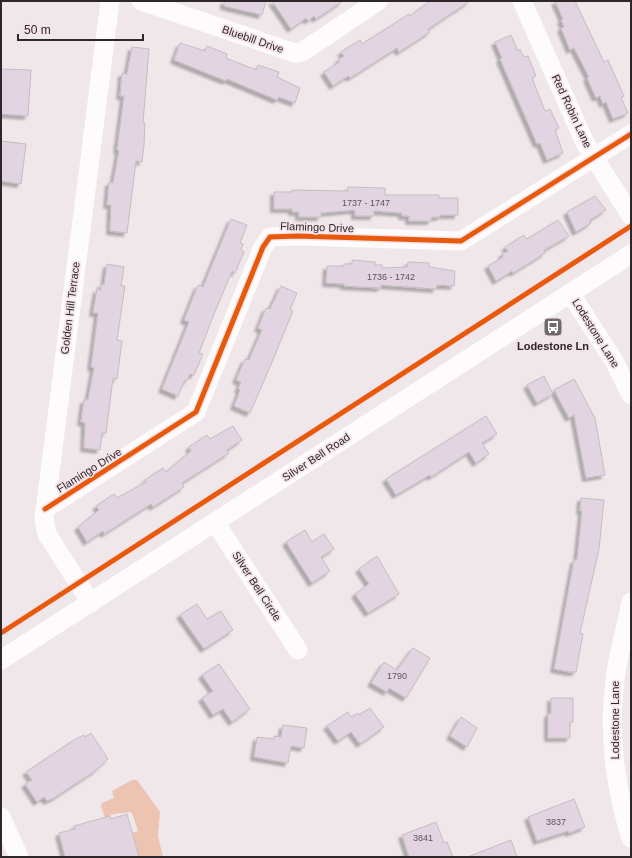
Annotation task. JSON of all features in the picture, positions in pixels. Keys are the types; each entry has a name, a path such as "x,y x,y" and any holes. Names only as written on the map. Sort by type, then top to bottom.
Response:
{"street":[{"name":"Golden Hill Terrace","path":"91,603 47,534 44,526 110,1"},
{"name":"Bluebill Drive","path":"141,1 295,53 302,52 378,1"},
{"name":"Red Robin Lane","path":"522,1 576,124 594,158 631,216"},
{"name":"Flamingo Drive","path":"45,509 196,412 263,247 270,237 297,236 461,241 631,134"},
{"name":"Silver Bell Road","path":"1,660 631,254"},
{"name":"Lodestone Lane","path":"570,292 629,385"},
{"name":"Silver Bell Circle","path":"215,522 298,650"},
{"name":"Lodestone Lane","path":"631,602 615,680 613,714 615,768 621,803 631,838"},
{"path":"1,817 19,857"}],"shaded area":[{"path":"132,780 137,780 160,812 158,836 163,857 137,857 132,833 138,831 132,813 114,814 105,818 101,806 102,803 114,798 112,791"}],"building":[{"path":"224,1 266,1 262,15 224,6"},
{"path":"272,1 343,1 316,19 314,16 308,21 306,18 291,29"},
{"path":"430,1 470,1 428,29 430,32 399,52 397,48 350,78 348,76 333,86 324,72 339,62 338,60 344,56 341,52 360,40 362,44 409,14 410,16"},
{"path":"555,1 575,1 604,62 608,60 624,96 621,97 628,113 613,119 606,102 603,104 600,96 596,98 587,78 589,77 574,48 570,50 561,28 564,27 561,20 563,19"},
{"path":"511,35 518,51 520,49 524,57 528,56 536,76 532,78 545,111 550,109 559,128 555,130 563,153 547,160 540,143 537,144 500,59 502,58 495,42"},
{"path":"180,43 205,51 207,46 227,54 226,58 256,70 258,65 279,72 277,77 300,88 295,103 279,97 277,100 227,79 226,81 174,60"},
{"path":"132,47 149,49 143,123 145,123 142,162 136,161 127,233 110,231 111,205 107,205 109,182 113,183 119,151 117,150 124,96 120,96 122,73 127,74"},
{"path":"1,69 31,70 28,116 1,114"},
{"path":"1,141 26,144 21,184 1,181"},
{"path":"348,187 385,188 385,195 439,195 439,198 458,198 458,215 440,215 440,217 432,217 431,221 409,221 409,216 402,216 402,213 374,211 374,216 355,216 355,210 321,213 321,217 299,217 299,212 292,212 292,209 274,209 274,192 292,192 292,190 348,191"},
{"path":"595,196 606,210 590,220 591,223 576,232 567,212"},
{"path":"231,219 247,225 240,243 243,244 241,250 244,252 235,273 232,271 214,314 199,353 203,354 194,375 190,374 187,381 185,380 178,396 162,389 189,322 184,320 198,285 203,287"},
{"path":"558,220 569,236 544,250 545,253 513,273 512,271 496,281 488,266 503,257 502,254 508,251 505,247 524,235 527,239"},
{"path":"352,260 375,262 375,265 382,265 382,268 407,267 408,262 429,263 429,267 455,271 454,286 437,285 436,289 381,285 381,288 344,286 344,284 326,283 327,266 344,266 344,264 352,264"},
{"path":"107,264 124,267 121,286 125,286 117,340 122,341 117,379 113,378 106,433 102,433 100,450 84,448 85,423 81,422 84,400 88,400 94,368 91,367 98,313 93,313 97,289 101,290 101,284 104,285"},
{"path":"281,286 297,293 290,310 293,311 250,413 234,406 240,390 238,389 241,382 236,380 245,359 249,360 262,330 258,328 266,308 270,309"},
{"path":"544,376 553,394 537,403 527,385"},
{"path":"574,379 595,418 605,475 586,478 574,415 569,418 554,390"},
{"path":"486,416 497,434 482,443 489,454 476,463 469,452 431,477 430,475 396,495 386,479"},
{"path":"233,426 242,440 227,450 229,453 182,483 184,487 153,507 151,504 104,534 103,531 87,542 78,527 99,510 96,506 114,494 117,498 146,482 145,480 163,468 166,472 191,451 189,447 207,435 210,439"},
{"path":"581,498 604,500 599,549 580,633 583,634 576,672 570,672 554,669 574,560 577,560 582,511 580,511"},
{"path":"305,530 312,542 324,534 334,549 321,557 330,571 312,583 286,542"},
{"path":"377,556 399,594 368,613 355,594 369,584 359,569"},
{"path":"197,604 207,619 221,611 233,630 204,649 180,615"},
{"path":"413,648 430,658 406,698 389,688 387,692 371,683 384,662 397,670"},
{"path":"219,664 250,709 232,722 223,709 213,715 202,698 213,691 202,675"},
{"path":"551,698 573,698 573,722 570,722 570,738 548,738 548,714 551,713"},
{"path":"370,708 384,727 360,744 351,732 338,741 327,726 348,712 351,717 358,713 359,715"},
{"path":"461,717 477,728 467,747 450,736"},
{"path":"283,725 307,728 304,748 291,746 288,763 254,757 257,737 274,739 274,736 281,737"},
{"path":"91,733 108,759 95,771 54,798 47,801 44,797 37,802 25,784 32,780 26,772 74,740 84,735 85,737"},
{"path":"574,799 585,827 569,833 568,831 537,841 528,817"},
{"path":"127,814 139,857 65,857 59,833 75,829 74,826 110,816 111,819"},
{"path":"436,822 444,843 447,842 453,857 409,857 402,835"},
{"path":"511,840 517,857 470,856"}],"cycle path":[{"path":"45,509 196,412 263,247 270,237 297,236 461,241 631,134"},
{"path":"1,633 631,226"}],"place":[{"name":"Lodestone Ln","path":"553,327"}]}
